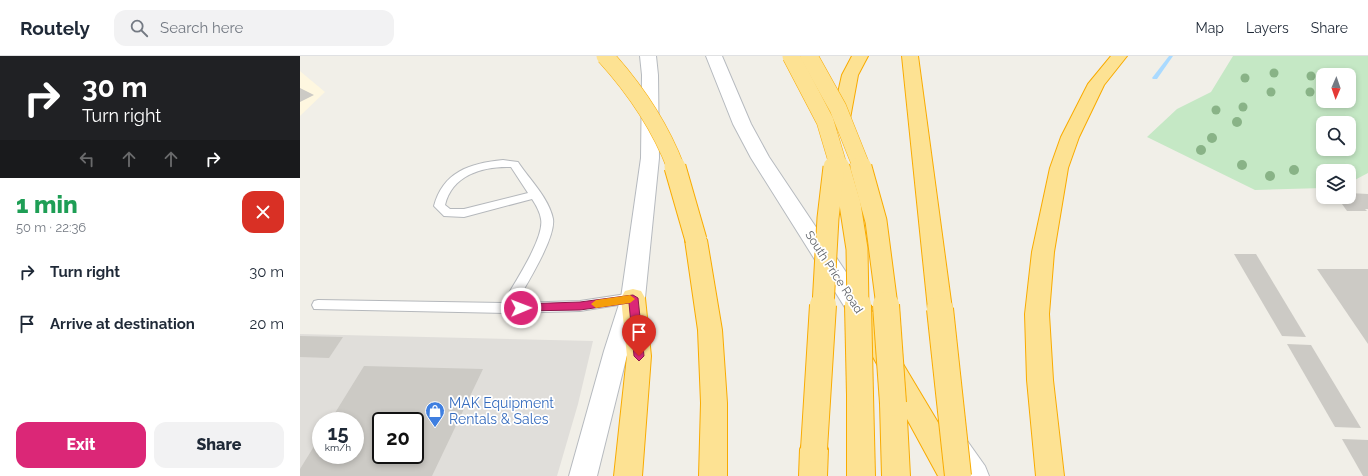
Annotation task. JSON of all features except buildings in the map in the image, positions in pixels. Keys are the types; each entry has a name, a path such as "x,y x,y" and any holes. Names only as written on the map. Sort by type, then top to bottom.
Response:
{"highway":[{"path":"605,56 622,75 656,123 681,183 696,240 710,330 714,403 713,476"},
{"path":"791,56 825,121 850,204 857,249 861,476"},
{"path":"809,56 831,94 848,128 861,164 872,205 884,279 893,403 896,476"},
{"path":"813,476 828,218 840,124 850,75 860,56"},
{"path":"1050,476 1040,380 1037,314 1043,252 1059,168 1070,137 1092,90 1119,56"},
{"path":"911,63 958,476"},
{"path":"628,476 639,356 633,298"},
{"path":"861,314 954,476"}],"main road":[{"path":"583,476 616,351 633,298 650,158 650,75 648,56"},
{"name":"South Price Road","path":"714,56 742,124 760,158 861,314 975,476"}],"lane":[{"path":"507,308 541,245 548,221 534,195 514,164 500,162 482,166 467,172 448,185 440,198 439,206 448,213 464,213 534,195"},
{"path":"318,305 507,308 580,306 633,298"}],"shaded area":[{"path":"300,71 325,92 300,116"},
{"path":"300,334 593,341 578,404 557,476 300,476"}],"green space":[{"path":"1233,56 1368,56 1368,173 1356,179 1356,164 1316,164 1316,188 1255,190 1147,137 1177,109 1211,92"}],"waterway":[{"path":"1155,78 1171,56"}],"slow traffic":[{"path":"596,304 630,299"}],"place":[{"name":"MAK Equipment Rentals & Sales","path":"435,428"}],"route":[{"path":"521,308 580,306 633,298 639,356"}]}
